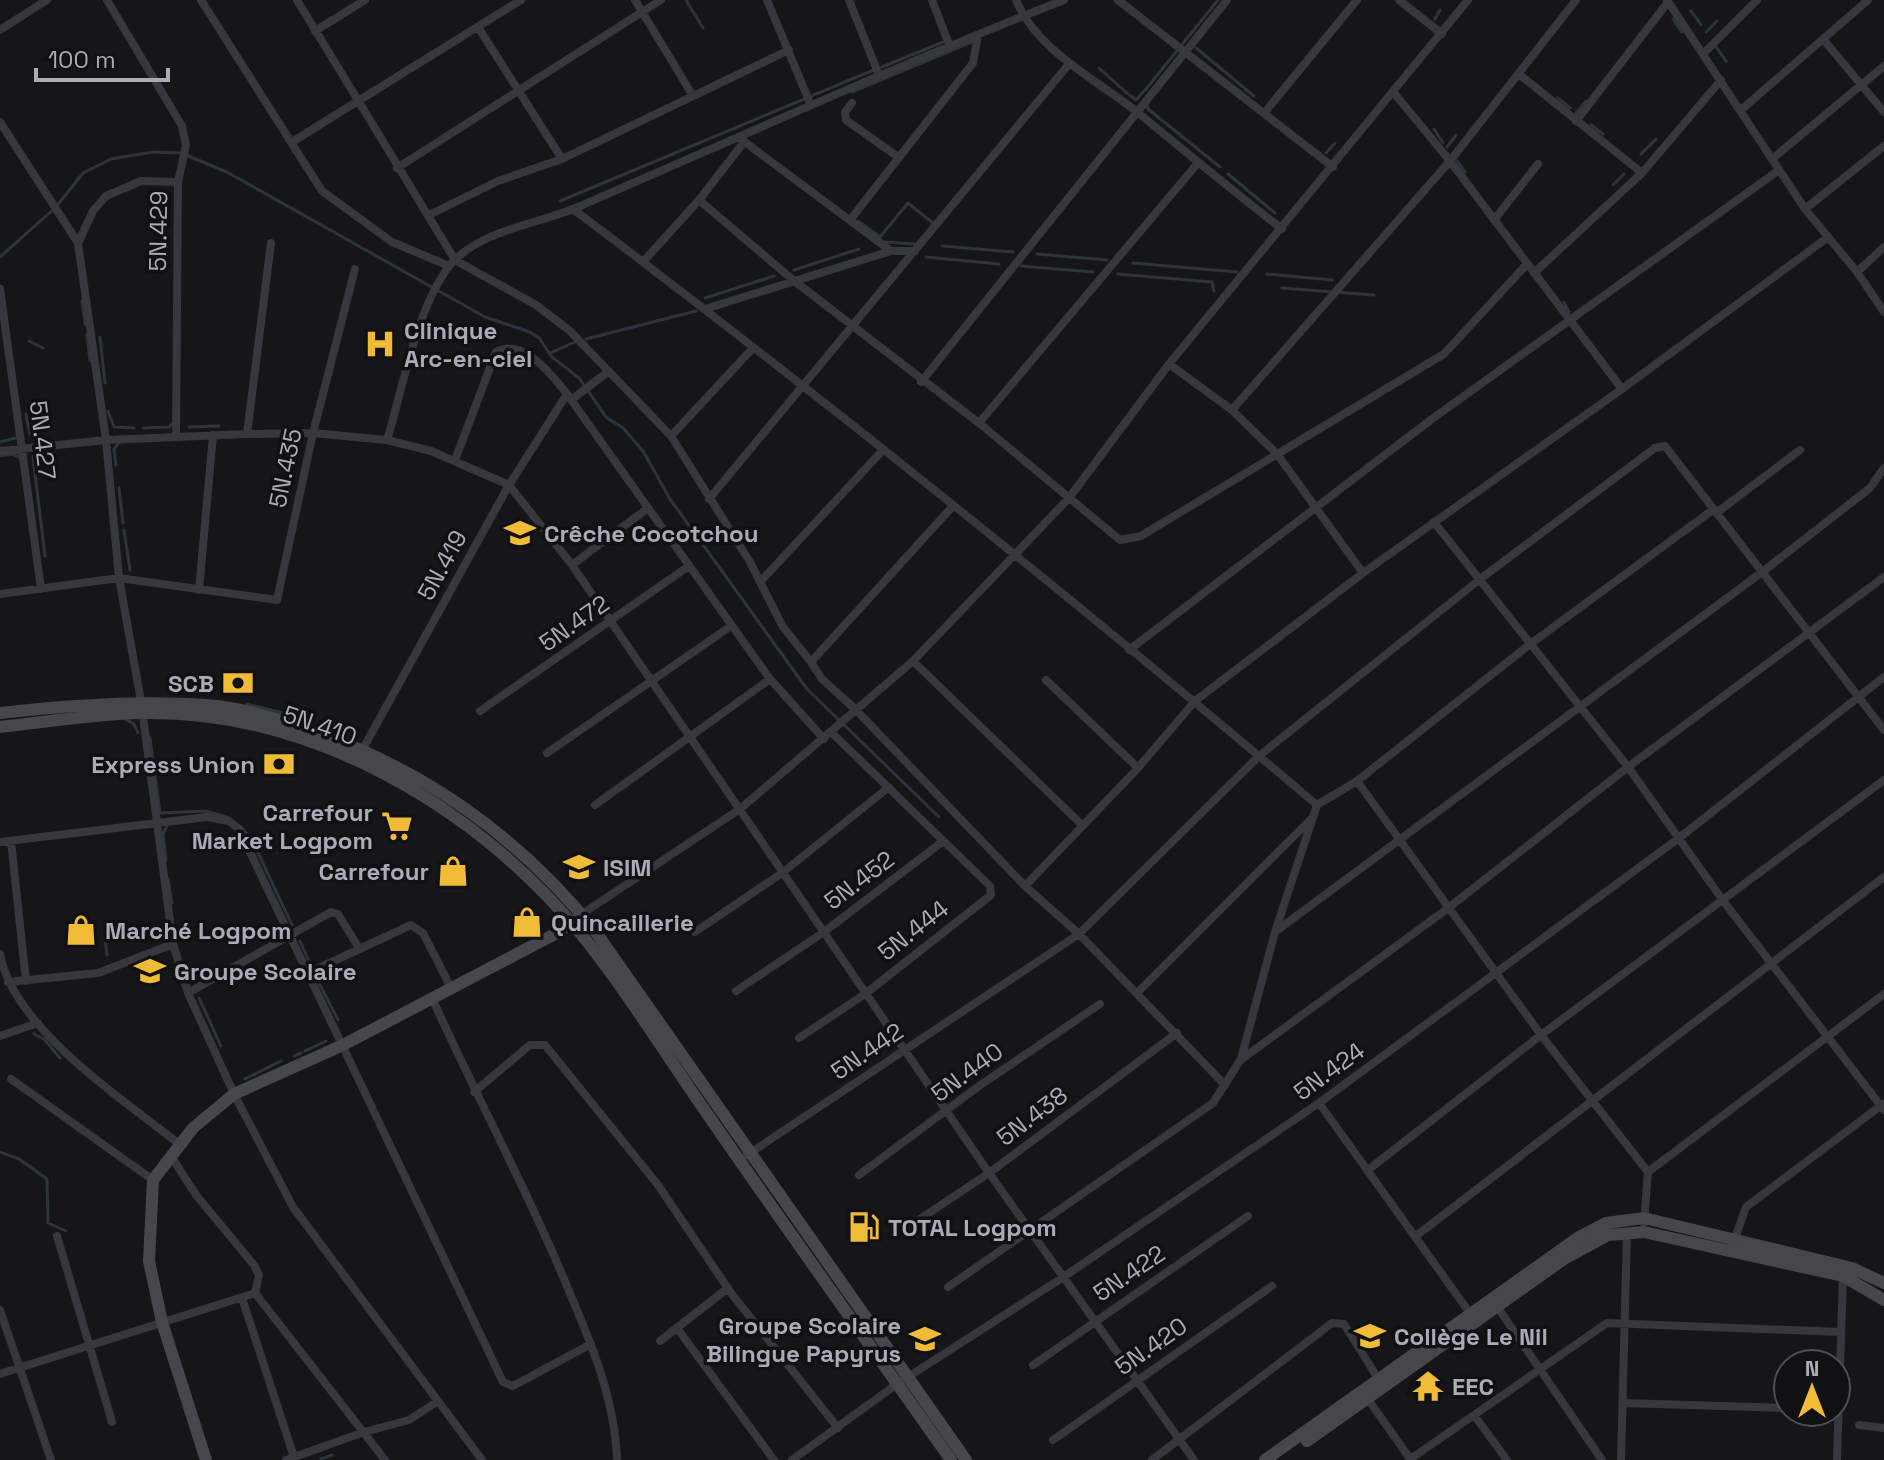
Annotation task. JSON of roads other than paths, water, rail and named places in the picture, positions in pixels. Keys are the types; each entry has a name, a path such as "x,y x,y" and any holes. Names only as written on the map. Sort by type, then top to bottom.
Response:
{"main road":[{"name":"5N.410","path":"0,727 142,707 249,725 360,754 477,833 571,923 630,990"},
{"path":"0,713 142,707"},
{"path":"360,754 429,783 484,820 582,914 739,1161 903,1381 966,1460"},
{"path":"206,1460 162,1322 149,1261 153,1180 179,1144 204,1118 234,1094 343,1045 571,923 582,914"},
{"path":"630,990 753,1152 951,1460"},
{"path":"1279,1460 1365,1396 1379,1380 1579,1237 1606,1223 1644,1225 1843,1276 1884,1300"},
{"path":"1265,1460 1498,1308 1593,1241 1644,1225"},
{"path":"1733,1246 1852,1268 1884,1283"}],"street":[{"path":"0,30 47,0"},
{"name":"5N.429","path":"107,0 182,126 186,145 178,182 176,436"},
{"path":"201,0 322,191 348,213 392,242 452,263 536,305 570,331 671,436 761,581 783,627 822,679 1025,886 1079,934 1225,1085"},
{"path":"297,0 397,168 429,215 452,263"},
{"path":"315,31 365,0"},
{"path":"292,142 359,104 521,0"},
{"path":"635,0 693,96"},
{"path":"397,168 661,0"},
{"path":"767,0 810,103"},
{"path":"849,0 879,75"},
{"path":"932,0 950,47"},
{"path":"1016,0 1023,16 1069,64 1136,111 1197,164 1282,229"},
{"path":"387,440 424,317 452,263 485,241 573,209 741,139 810,103 1064,0"},
{"path":"1118,0 1333,167"},
{"path":"921,382 1227,0"},
{"path":"1265,112 1357,0"},
{"path":"1399,0 1442,34"},
{"path":"582,914 740,809 913,661 1069,498 1169,364 1468,0"},
{"path":"1232,410 1450,161 1576,0"},
{"path":"1704,53 1757,0"},
{"path":"1741,110 1868,0"},
{"path":"1576,121 1668,1 1805,209 1857,272 1884,312"},
{"path":"478,27 562,159"},
{"path":"850,220 973,63 978,35"},
{"path":"1823,39 1884,112"},
{"path":"429,215 512,175 562,159 789,50"},
{"path":"709,499 1069,64"},
{"path":"1772,159 1884,66"},
{"path":"1520,75 1642,173"},
{"path":"1534,273 1642,173 1721,80"},
{"path":"1394,93 1450,161 1622,389"},
{"path":"852,103 845,112 846,120 898,157"},
{"path":"0,122 78,243 106,440 119,578 142,707 173,944 188,993 234,1094 293,1207 482,1460"},
{"path":"643,262 699,200 741,139"},
{"path":"741,139 891,251"},
{"path":"1805,209 1884,146"},
{"path":"979,423 1197,164"},
{"path":"1494,220 1538,164"},
{"path":"1129,650 1314,508 1779,170"},
{"path":"78,243 93,211 106,196 141,181 178,182"},
{"path":"699,200 793,280 921,382 979,423 1120,540 1134,539 1444,354 1527,264"},
{"path":"573,209 705,309 1195,701 1316,810"},
{"path":"1025,886 1138,768 1195,701 1363,573 1622,389 1827,238"},
{"path":"247,434 271,243"},
{"path":"1857,272 1884,247"},
{"path":"705,309 891,251 915,251"},
{"name":"5N.435","path":"0,594 119,578 277,600 313,433 355,269"},
{"name":"5N.427","path":"2,293 25,448 41,589"},
{"path":"455,460 496,352 506,347 517,348 552,375 569,397 770,679 828,736 889,787 942,842"},
{"path":"671,436 753,348"},
{"path":"1169,364 1232,410 1277,454 1363,573"},
{"path":"569,397 586,389 609,371"},
{"name":"5N.419","path":"360,754 509,485 569,397"},
{"path":"0,451 106,440 313,433 387,440 455,460 509,485 572,565 865,994 907,1049 989,1173 1194,1460"},
{"path":"199,590 213,435"},
{"name":"5N.442","path":"739,1161 1079,934 1259,756 1479,580 1661,446 1665,446 1717,510"},
{"path":"1137,993 1316,810 1529,645 1800,450"},
{"path":"761,581 882,451"},
{"path":"1275,932 1761,573 1870,488 1884,468"},
{"path":"811,662 952,507"},
{"path":"572,565 648,508"},
{"path":"1717,510 1761,573 1860,695 1884,730"},
{"path":"1434,522 1628,767 1771,965 1883,1107 1746,1207 1733,1246"},
{"name":"5N.472","path":"480,711 689,566"},
{"path":"1241,1059 1447,909 1628,767 1884,577"},
{"path":"547,753 731,626"},
{"path":"913,661 1082,825"},
{"name":"5N.424","path":"792,1460 805,1456 903,1381 1062,1278 1319,1103 1679,838 1884,677"},
{"path":"595,805 770,679"},
{"path":"1046,680 1138,768"},
{"path":"1368,1170 1541,1035 1724,902 1884,780"},
{"path":"1357,781 1401,837 1447,909 1589,1100 1648,1172 1644,1225"},
{"path":"695,932 782,873 889,787"},
{"path":"948,1287 1202,1114 1225,1085 1241,1059 1275,932 1316,810"},
{"path":"0,842 156,821 217,817 239,829 503,1382 513,1386 591,1344"},
{"path":"11,841 26,981"},
{"name":"5N.452","path":"736,991 824,932 942,842"},
{"name":"5N.444","path":"799,1038 865,994 991,895 990,886 942,842"},
{"path":"1416,1236 1589,1100 1884,877"},
{"path":"188,993 335,913 359,948"},
{"path":"308,973 405,926 417,927 451,988"},
{"path":"8,982 98,973 173,944"},
{"path":"0,954 1,970 38,1023 76,1063 179,1144"},
{"path":"1648,1172 1884,994"},
{"path":"432,998 474,1092 539,1219 591,1344 612,1412 617,1460"},
{"name":"5N.440","path":"859,1175 1100,1004"},
{"path":"0,1036 38,1023"},
{"name":"5N.438","path":"908,1227 989,1173 1177,1033"},
{"path":"474,1092 530,1045 545,1045 658,1185 728,1288 838,1428"},
{"path":"11,1079 153,1180"},
{"path":"1319,1103 1472,1316"},
{"path":"171,1156 196,1195 254,1265 259,1275 255,1293"},
{"name":"5N.422","path":"1033,1365 1248,1216"},
{"path":"1621,1460 1627,1232"},
{"path":"57,1236 112,1422"},
{"path":"1840,1348 1843,1276"},
{"name":"5N.420","path":"1053,1440 1272,1286"},
{"path":"660,1341 728,1288"},
{"path":"0,1374 255,1293"},
{"path":"255,1293 385,1460"},
{"path":"242,1298 290,1459 364,1432 409,1420 438,1401"},
{"path":"1498,1308 1602,1460"},
{"path":"0,1310 51,1460"},
{"path":"1152,1460 1332,1323 1344,1324 1379,1380"},
{"path":"1365,1396 1410,1460 1607,1323 1841,1332"},
{"path":"677,1328 774,1460"},
{"path":"1623,1403 1772,1408"},
{"path":"1474,1415 1507,1460"},
{"path":"1859,1425 1884,1428"},
{"path":"1837,1428 1837,1460"}],"waterway":[{"path":"686,0 703,28"},
{"path":"1131,96 1136,100 1146,89 1218,0"},
{"path":"1435,19 1440,10"},
{"path":"1691,11 1701,25"},
{"path":"1673,19 1682,32"},
{"path":"1706,32 1717,21"},
{"path":"852,92 974,41"},
{"path":"882,67 943,42"},
{"path":"1714,44 1726,61"},
{"path":"1196,48 1254,96"},
{"path":"1099,68 1129,95"},
{"path":"560,201 876,69"},
{"path":"1558,98 1570,108"},
{"path":"1576,113 1586,101"},
{"path":"1147,105 1148,109 1220,167"},
{"path":"1591,125 1603,134"},
{"path":"1434,129 1443,143"},
{"path":"1447,147 1456,135"},
{"path":"1641,154 1656,139"},
{"path":"1326,153 1335,143"},
{"path":"0,257 56,207 83,173 111,159 153,152 181,153 227,172 485,317 530,332 539,338 552,357 579,378 606,417 623,428 643,451 670,499 807,689 939,817"},
{"path":"1457,161 1465,172"},
{"path":"1228,174 1275,213"},
{"path":"1613,185 1624,174"},
{"path":"858,221 880,237 908,203 933,223"},
{"path":"884,242 916,244"},
{"path":"942,246 1013,252"},
{"path":"794,270 859,249"},
{"path":"1037,254 1107,260"},
{"path":"926,257 999,264"},
{"path":"1133,263 1237,272"},
{"path":"1021,266 1093,272"},
{"path":"1118,274 1212,282 1214,291"},
{"path":"1267,274 1332,280"},
{"path":"705,298 774,276"},
{"path":"1282,288 1374,295"},
{"path":"82,301 85,324"},
{"path":"1564,302 1569,312"},
{"path":"586,339 696,311"},
{"path":"87,334 90,361"},
{"path":"100,337 105,383"},
{"path":"29,341 43,348"},
{"path":"550,353 575,342"},
{"path":"108,411 114,427 134,428"},
{"path":"26,414 30,435 38,438"},
{"path":"143,428 169,427 174,422"},
{"path":"189,427 219,426"},
{"path":"0,442 19,437"},
{"path":"116,465 114,449 119,443"},
{"path":"37,450 33,457 45,556"},
{"path":"0,456 13,454 20,458"},
{"path":"119,488 123,523"},
{"path":"124,530 130,570"},
{"path":"247,704 307,719"},
{"path":"125,719 134,724 138,733"},
{"path":"150,738 160,813 206,811 227,817"},
{"path":"166,860 163,834 167,826"},
{"path":"240,826 251,838 292,925"},
{"path":"168,879 172,903"},
{"path":"105,938 107,955"},
{"path":"300,941 312,968"},
{"path":"318,981 338,1020"},
{"path":"199,998 221,1046"},
{"path":"34,1034 44,1039 60,1058"},
{"path":"305,1051 326,1041"},
{"path":"294,1056 301,1053"},
{"path":"245,1079 281,1061"},
{"path":"0,1152 19,1159 47,1179 48,1223 66,1231"},
{"path":"321,1459 332,1455"}],"place":[{"name":"Clinique Arc-en-ciel","path":"380,344"},
{"name":"Crêche Cocotchou","path":"520,533"},
{"name":"SCB","path":"238,683"},
{"name":"Express Union","path":"279,764"},
{"name":"Carrefour Market Logpom","path":"397,826"},
{"name":"ISIM","path":"579,867"},
{"name":"Carrefour","path":"453,871"},
{"name":"Quincaillerie","path":"527,922"},
{"name":"Marché Logpom","path":"81,930"},
{"name":"Groupe Scolaire","path":"150,971"},
{"name":"TOTAL Logpom","path":"864,1227"},
{"name":"Collège Le Nil","path":"1370,1336"},
{"name":"Groupe Scolaire Bilingue Papyrus","path":"925,1339"},
{"name":"EEC","path":"1428,1386"}]}
